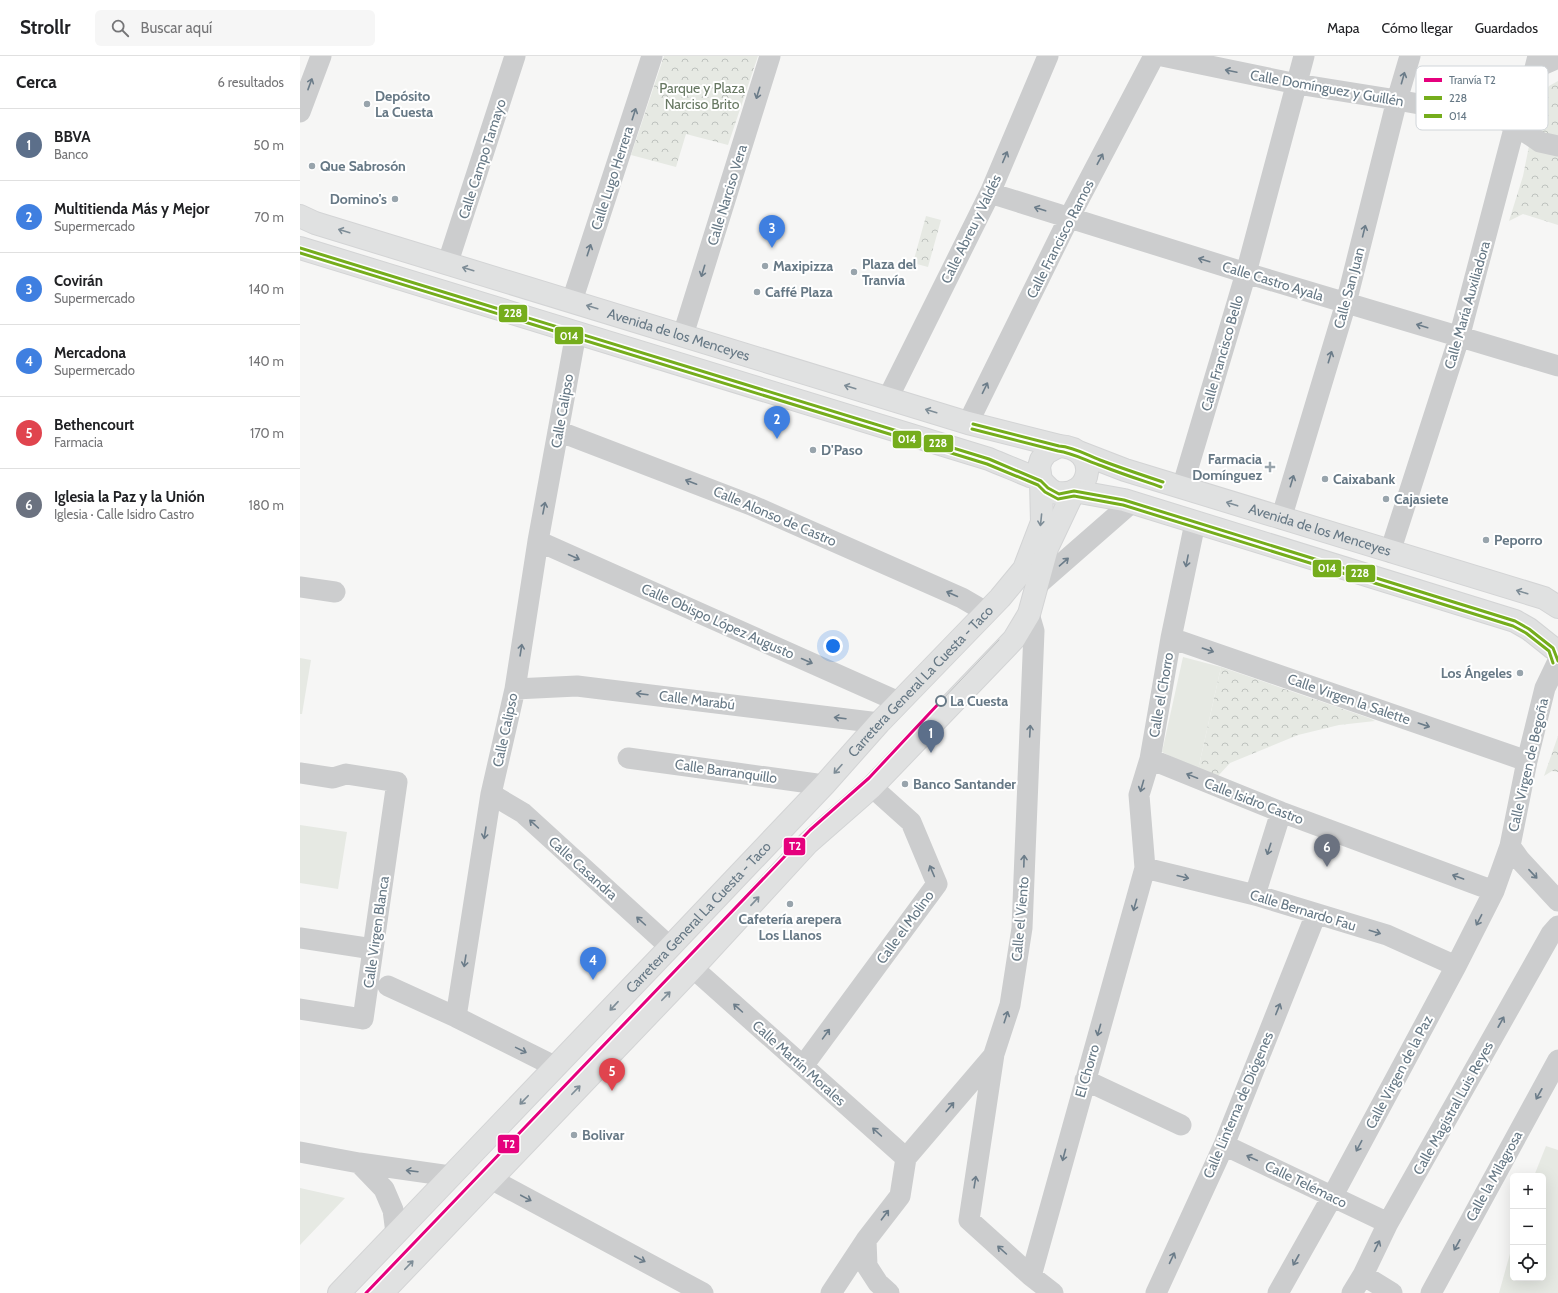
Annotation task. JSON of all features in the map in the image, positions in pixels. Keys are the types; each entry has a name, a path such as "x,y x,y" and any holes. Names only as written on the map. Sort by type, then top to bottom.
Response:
{"main road":[{"name":"Avenida de los Menceyes","path":"300,216 323,225 448,262 968,423 1059,446"},
{"name":"Avenida de los Menceyes","path":"300,248 989,459 1041,481"},
{"path":"382,1293 692,968 808,843 872,787 1014,639 1029,614 1035,587 1047,548 1074,491 1085,481 1087,473 1087,465 1080,453 1070,447 1059,446 1046,453 1041,460 1039,467 1041,481 1048,488 1059,494 1074,491"},
{"name":"Avenida de los Menceyes","path":"1080,453 1125,470 1281,519 1544,598 1558,607"},
{"name":"Carretera General La Cuesta - Taco","path":"339,1293 556,1067 824,785 879,723 993,605 1024,569 1042,522 1041,481"},
{"name":"Avenida de los Menceyes","path":"1074,491 1131,503 1195,522 1515,622 1556,646"},
{"path":"993,605 1010,598 1022,604 1029,614"}],"street":[{"path":"300,112 321,56"},
{"name":"Calle Campo Tamayo","path":"448,262 515,56"},
{"name":"Calle Lugo Herrera","path":"572,301 652,56"},
{"name":"Calle Narciso Vera","path":"683,335 770,56"},
{"name":"Calle Abreu y Valdés","path":"888,398 990,193 1048,56"},
{"name":"Calle Francisco Ramos","path":"968,423 1069,218 1154,56"},
{"name":"Calle Domínguez y Guillén","path":"1162,56 1297,84 1416,103"},
{"name":"Calle Francisco Bello","path":"1182,488 1246,274 1304,56"},
{"name":"Calle San Juan","path":"1281,519 1346,303 1397,100 1410,56"},
{"path":"1537,62 1558,58"},
{"name":"Calle María Auxiliadora","path":"1390,552 1459,338 1514,130"},
{"name":"Calle Domínguez y Guillén","path":"1521,130 1531,138 1540,142 1558,146"},
{"name":"Calle Castro Ayala","path":"990,193 1246,274 1558,366"},
{"name":"Calle Calipso","path":"456,1017 491,794 514,689 538,541 576,333"},
{"name":"Calle Alonso de Castro","path":"558,431 751,505 962,598 993,605"},
{"path":"1035,587 1131,503"},
{"name":"Calle el Chorro","path":"1145,868 1139,795 1150,759 1171,638 1195,522"},
{"name":"Calle Obispo López Augusto","path":"538,541 899,702"},
{"path":"300,587 335,592"},
{"name":"Calle el Viento","path":"1029,614 1034,631 1022,928 1010,1005 994,1054 969,1220 1031,1276"},
{"name":"Calle Virgen la Salette","path":"1171,638 1527,761"},
{"name":"Calle Virgen de Begoña","path":"1556,646 1527,761 1510,846 1520,860 1558,901"},
{"name":"Calle Marabú","path":"514,689 577,686 879,723"},
{"name":"Calle Barranquillo","path":"628,758 824,785"},
{"name":"Calle Isidro Castro","path":"1150,759 1281,812 1494,891"},
{"name":"Calle Virgen Blanca","path":"300,773 333,778 346,774 397,782 363,1019 300,1009"},
{"name":"Calle el Molino","path":"803,1066 937,884 911,822 872,787"},
{"name":"Calle Casandra","path":"491,794 523,813 670,947"},
{"path":"1255,894 1281,812"},
{"name":"Calle Virgen de la Paz","path":"1278,1293 1332,1197 1456,966 1494,891 1510,846"},
{"name":"Calle Bernardo Fau","path":"1145,868 1255,894 1387,935 1456,966"},
{"name":"El Chorro","path":"1031,1276 1145,868"},
{"name":"Calle Linterna de Diógenes","path":"1156,1293 1224,1145 1316,914"},
{"name":"Calle Magistral Luis Reyes","path":"1352,1293 1363,1275 1388,1223 1551,934 1558,926"},
{"path":"300,938 373,949"},
{"name":"Calle Martín Morales","path":"692,968 906,1158"},
{"path":"388,986 456,1017 556,1067"},
{"path":"834,1288 866,1240 900,1196 906,1158 994,1054"},
{"name":"Calle la Milagrosa","path":"1431,1293 1558,1060"},
{"path":"1085,1080 1181,1125"},
{"name":"Calle Telémaco","path":"1224,1145 1388,1223"},
{"path":"300,1152 360,1163 450,1176"},
{"path":"360,1163 384,1189 393,1210 396,1233"},
{"path":"491,1179 703,1293"},
{"path":"866,1240 867,1266 884,1288"},
{"path":"1363,1275 1392,1293"},
{"path":"1031,1276 1053,1293"},
{"path":"834,1288 855,1280 884,1288"}],"green space":[{"name":"Parque y Plaza Narciso Brito","path":"664,56 758,56 728,145 686,134 676,167 631,155"},
{"path":"1558,81 1558,225 1523,214 1509,221 1523,176 1532,130 1548,130 1549,86"},
{"path":"926,216 941,220 928,267 913,263"},
{"path":"1183,657 1221,667 1198,770 1162,752"},
{"path":"300,658 311,660 302,714 300,714"},
{"path":"1221,667 1375,721 1339,725 1298,735 1230,763 1218,776 1198,770"},
{"path":"1558,736 1558,772 1552,771 1544,776"},
{"path":"300,825 347,832 338,889 300,883"},
{"path":"1546,1146 1558,1150 1558,1293 1499,1293 1510,1254 1510,1281 1546,1281 1546,1173 1535,1173"},
{"path":"300,1188 345,1198 300,1245"}],"tram line":[{"path":"941,701 999,640"},
{"name":"T2","path":"366,1293 810,830 869,778 941,701"}],"transit line":[{"name":"228","path":"300,248 989,459 1041,481 1048,488 1059,494 1074,491 1124,500 1515,621 1529,629 1553,648 1558,661"},
{"name":"014","path":"300,253 987,464 1038,485 1045,492 1058,499 1074,496 1123,505 1513,626 1526,633 1549,651 1553,663"},
{"name":"228","path":"973,424 1070,448 1163,482"},
{"name":"014","path":"972,429 1069,453 1161,487"}],"place":[{"name":"Depósito La Cuesta","path":"367,104"},
{"name":"Que Sabrosón","path":"312,166"},
{"name":"Domino's","path":"395,199"},
{"name":"Covirán","path":"772,248"},
{"name":"Maxipizza","path":"765,266"},
{"name":"Plaza del Tranvía","path":"854,272"},
{"name":"Caffé Plaza","path":"757,292"},
{"name":"Multitienda Más y Mejor","path":"777,439"},
{"name":"D'Paso","path":"813,450"},
{"name":"Farmacia Domínguez","path":"1270,467"},
{"name":"Caixabank","path":"1325,479"},
{"name":"Cajasiete","path":"1386,499"},
{"name":"Peporro","path":"1486,540"},
{"name":"Los Ángeles","path":"1520,673"},
{"name":"La Cuesta","path":"941,701"},
{"name":"BBVA","path":"931,753"},
{"name":"Banco Santander","path":"905,784"},
{"name":"Iglesia la Paz y la Unión","path":"1327,867"},
{"name":"Cafetería arepera Los Llanos","path":"790,904"},
{"name":"Mercadona","path":"593,980"},
{"name":"Bethencourt","path":"612,1091"},
{"name":"Bolivar","path":"574,1135"}]}
